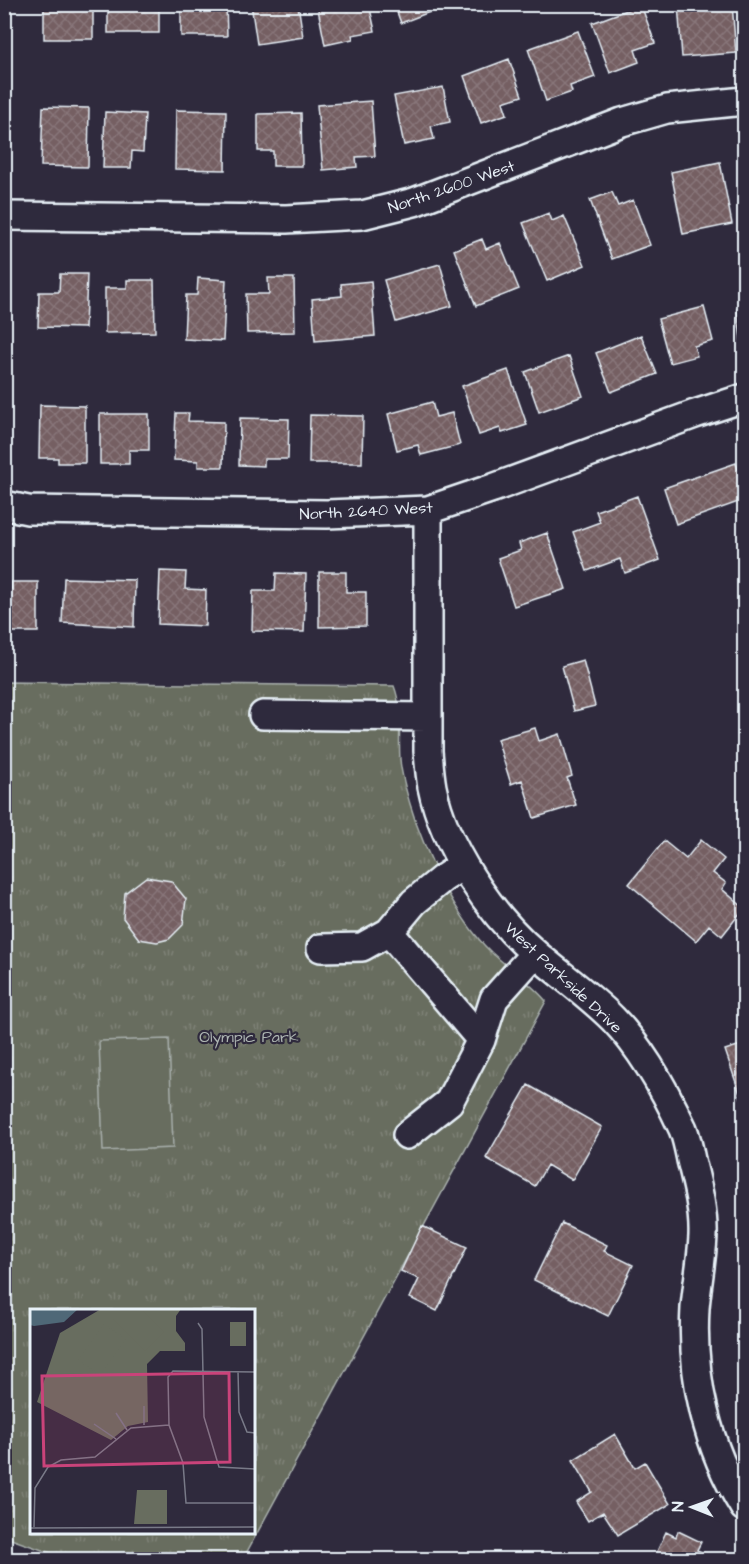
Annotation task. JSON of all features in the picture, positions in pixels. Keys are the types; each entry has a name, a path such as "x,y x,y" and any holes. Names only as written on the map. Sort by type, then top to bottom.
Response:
{"street":[{"name":"North 2600 West","path":"4,216 286,219 362,215 414,202 622,122 667,109 744,101"},
{"name":"North 2640 West","path":"4,505 28,510 327,514 428,510 744,398"},
{"name":"West Parkside Drive","path":"428,510 427,717 432,788 446,831 464,865 496,912 535,953 564,975 613,1019 654,1072 684,1132 699,1194 703,1235 695,1309 695,1357 704,1417 729,1483 744,1507"},
{"path":"262,715 427,717"},
{"path":"321,948 362,947 389,932 414,902 442,879 464,865"},
{"path":"389,932 481,1040"},
{"path":"407,1135 449,1102 481,1040 494,999 535,953"}],"green space":[{"name":"Olympic Park","path":"5,682 394,686 399,713 403,776 416,822 432,862 454,903 478,938 546,1001 243,1559 68,1559 5,1537"},
{"path":"169,1039 173,1148 103,1151 99,1041"}],"building":[{"path":"44,4 93,4 93,39 44,39"},
{"path":"108,4 159,4 159,33 108,33"},
{"path":"181,4 226,4 227,36 181,36"},
{"path":"251,4 298,4 303,37 257,44"},
{"path":"317,4 369,4 375,31 352,35 353,39 325,45"},
{"path":"394,4 448,4 448,5 401,23"},
{"path":"678,4 732,4 736,53 682,57"},
{"path":"641,5 655,43 635,50 639,62 610,73 592,23"},
{"path":"578,31 595,77 570,86 572,92 546,101 528,49"},
{"path":"509,59 522,96 503,102 507,114 481,123 464,76"},
{"path":"443,87 450,122 431,126 434,139 404,145 394,96"},
{"path":"371,101 375,156 356,157 357,167 323,170 317,105"},
{"path":"43,107 89,108 88,167 41,166"},
{"path":"176,110 226,111 225,170 175,169"},
{"path":"105,112 145,114 143,152 132,151 131,168 103,168"},
{"path":"301,113 302,166 273,166 273,151 258,151 258,114"},
{"path":"720,162 732,224 683,234 671,172"},
{"path":"612,192 618,206 633,200 650,245 612,259 590,200"},
{"path":"549,213 552,221 564,216 585,265 547,281 523,223"},
{"path":"482,239 486,249 500,243 519,289 476,306 454,250"},
{"path":"440,264 452,306 396,322 384,280"},
{"path":"60,274 87,274 85,328 38,327 39,292 59,292"},
{"path":"198,278 226,280 223,341 184,339 186,295 197,295"},
{"path":"268,278 294,278 295,332 247,333 246,294 269,294"},
{"path":"127,280 154,280 155,332 105,333 105,288 127,288"},
{"path":"371,281 375,336 315,341 312,299 342,296 341,284"},
{"path":"704,307 713,341 694,346 697,356 670,363 658,319"},
{"path":"744,308 744,345 742,346 737,309"},
{"path":"641,335 657,374 611,392 596,353"},
{"path":"569,356 583,396 539,412 525,372"},
{"path":"508,370 527,425 502,433 500,428 479,435 462,386"},
{"path":"432,402 436,417 452,413 460,445 421,455 418,445 397,450 388,414"},
{"path":"40,405 85,406 85,463 58,463 58,458 39,458"},
{"path":"176,413 189,413 188,421 224,422 223,467 198,467 198,461 174,460"},
{"path":"100,414 149,414 149,450 129,450 129,464 100,464"},
{"path":"310,415 363,416 362,463 309,463"},
{"path":"240,418 289,419 288,459 264,459 264,466 239,465"},
{"path":"736,463 744,488 744,500 676,524 664,488"},
{"path":"637,496 660,560 625,573 620,559 587,571 573,532 600,522 596,511"},
{"path":"547,533 566,589 514,606 498,558 521,550 519,543"},
{"path":"160,571 186,572 185,589 206,590 205,626 158,624"},
{"path":"319,572 346,572 346,592 366,592 366,626 319,627"},
{"path":"276,573 306,574 304,632 252,631 253,591 275,591"},
{"path":"64,578 135,580 134,627 62,623"},
{"path":"11,582 38,582 38,632 4,632 4,589 11,589"},
{"path":"583,660 595,706 574,711 562,666"},
{"path":"535,728 539,741 560,734 572,776 567,778 576,805 534,818 522,780 511,784 497,739"},
{"path":"701,840 724,859 713,873 726,883 722,889 744,908 722,936 709,925 696,941 629,884 664,841 686,859"},
{"path":"146,877 171,881 186,899 183,925 169,939 157,942 139,939 123,918 125,893"},
{"path":"744,1044 744,1106 725,1050"},
{"path":"528,1085 602,1127 572,1180 547,1165 535,1186 486,1158"},
{"path":"562,1223 607,1245 604,1251 633,1265 608,1316 534,1280"},
{"path":"422,1226 467,1247 437,1311 410,1298 419,1279 401,1271"},
{"path":"615,1434 635,1468 645,1462 670,1504 618,1535 603,1512 588,1521 576,1502 592,1492 573,1460"},
{"path":"678,1531 701,1542 697,1550 710,1556 708,1560 653,1560 666,1532 676,1537"}]}
